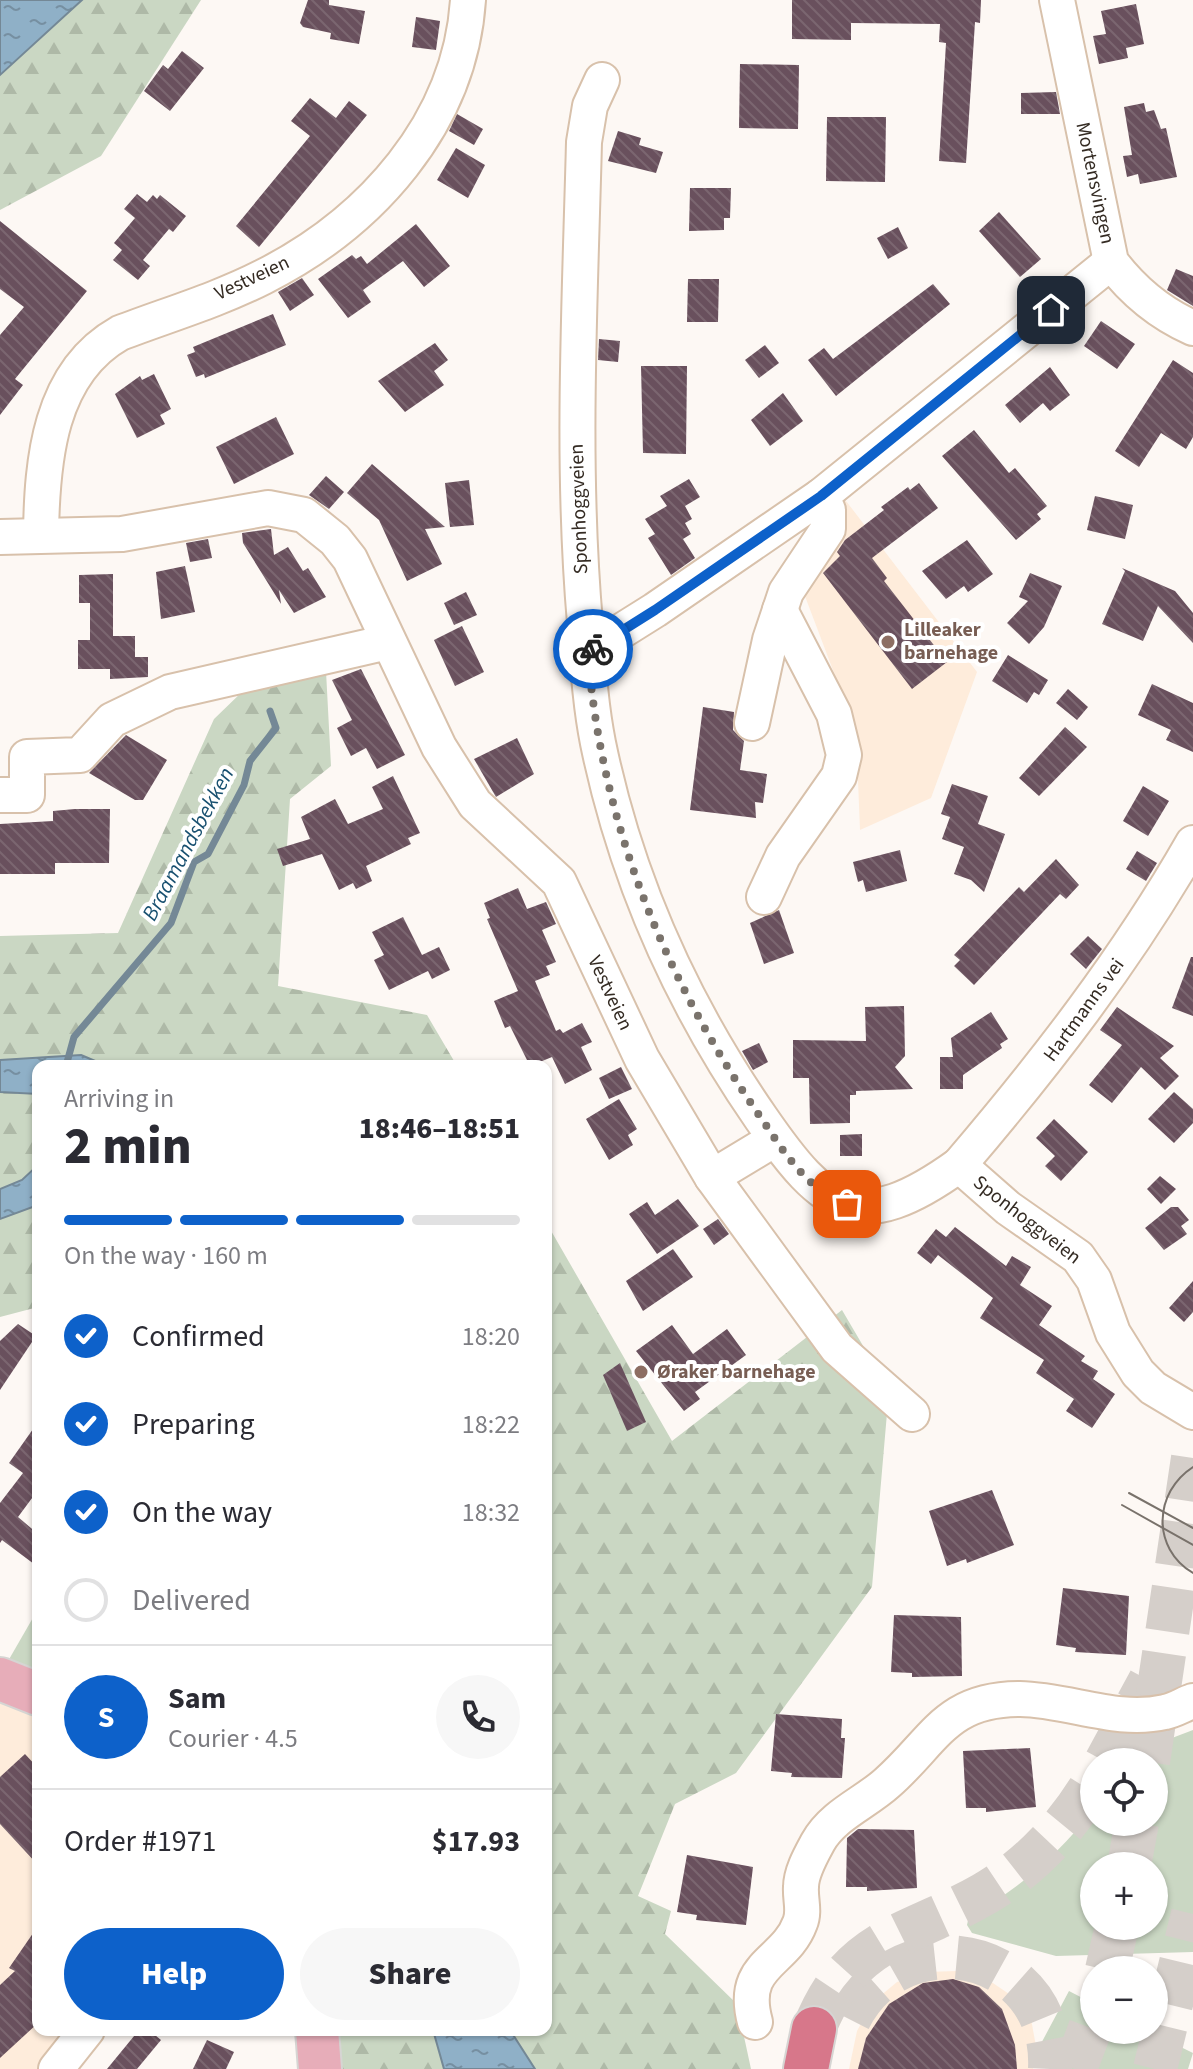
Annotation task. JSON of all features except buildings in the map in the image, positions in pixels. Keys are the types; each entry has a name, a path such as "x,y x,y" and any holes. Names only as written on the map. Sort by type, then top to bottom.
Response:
{"main road":[{"path":"0,1679 32,1692"},
{"path":"317,2036 320,2069"}],"street":[{"name":"Vestveien","path":"41,534 45,458 61,404 81,365 103,343 120,333 262,278 343,227 382,192 421,138 448,87 464,33 468,0"},
{"name":"Mortensvingen","path":"1057,0 1111,262 1126,283 1152,305 1193,328"},
{"name":"Sponhoggveien","path":"602,80 590,106 584,142 577,385 578,545 599,744 655,929 700,1023 775,1139 815,1187 830,1198 864,1207 912,1196 959,1165 1008,1208 1078,1257 1094,1280 1113,1333 1138,1373 1153,1388 1193,1412"},
{"path":"588,652 821,496 1111,262"},
{"path":"752,723 786,592 828,529 828,510 821,496"},
{"name":"Vestveien","path":"0,537 122,534 268,508 304,515 335,540 350,559 439,747 475,804 559,882 642,1059 712,1177 837,1348 912,1414"},
{"path":"764,897 783,856 839,776 844,755 834,714 780,610"},
{"path":"0,795 27,795 27,757 80,755 112,720 170,692 388,642"},
{"name":"Hartmanns vei","path":"959,1165 1054,1052 1112,975 1193,843"},
{"path":"712,1177 775,1139"},
{"path":"755,2022 752,1997 755,1979 801,1921 801,1879 819,1839 848,1810 889,1781 939,1726 973,1707 1008,1700 1040,1701 1113,1715 1145,1716 1169,1712 1193,1701"},
{"path":"56,2069 82,2036"}],"shaded area":[{"name":"Lilleaker barnehage","path":"843,497 977,672 931,798 860,830 856,731 800,583"},
{"path":"0,1679 32,1692 32,2036 66,2036 41,2069 0,2069"},
{"path":"957,1971 987,1979 1015,1998 1031,2019 1036,2046 1033,2069 849,2069 857,2031 873,2002 897,1982 925,1972"}],"green space":[{"path":"0,0 201,0 101,156 0,210"},
{"path":"326,671 331,766 290,799 278,986 427,1015 453,1060 32,1060 32,1309 0,1317 0,936 118,933 214,719 244,690"},
{"path":"552,1232 672,1441 842,1310 889,1390 872,1587 736,1773 675,1804 638,1896 671,1911 665,1934 737,2004 751,2069 340,2069 339,2036 552,2036"},
{"path":"32,1619 32,1691 0,1675"},
{"path":"1193,1730 1193,1952 1056,1956 972,1933 967,1925 969,1916 1037,1869 1080,1826 1080,1836 1168,1836 1168,1748 1158,1748 1172,1738"},
{"path":"1069,1991 1080,1997 1080,2044 1168,2044 1168,2041 1193,2053 1188,2069 1066,2069 1036,2053"}],"water":[{"path":"0,0 82,0 0,75"},
{"path":"81,1055 93,1060 32,1060 32,1094 0,1092 0,1060"},
{"path":"32,1171 32,1207 0,1219 0,1189 22,1180"},
{"path":"435,2036 514,2036 535,2069 444,2069"}],"waterway":[{"name":"Braamandsbekken","path":"68,1060 74,1037 171,923 194,862 208,854 244,785 250,761 276,728 270,711"}],"tunnel":[{"path":"1150,1748 1193,1458"},
{"path":"1114,1748 1150,1681"},
{"path":"814,2029 829,1998 845,1975 864,1957 884,1943 956,1909 1001,1883 1046,1845 1080,1803"},
{"path":"1132,1852 1134,1836"},
{"path":"1155,2069 1193,1914"},
{"path":"1110,1956 1114,1940"},
{"path":"849,2019 873,1987 903,1966 937,1958 971,1960 1003,1973 1028,1996 1045,2028 1050,2069"},
{"path":"1075,2069 1084,2044"}],"tram line":[{"path":"1193,1467 1171,1491 1163,1520 1164,1535 1170,1549 1179,1562 1193,1573"},
{"path":"1129,1493 1193,1528"},
{"path":"1122,1505 1193,1545"}],"way so far":[{"path":"593,649 588,652 592,705 604,765 634,870 655,929 682,989 734,1079 797,1169 830,1198 847,1204"}],"place":[{"name":"Lilleaker barnehage","path":"888,642"},
{"name":"Øraker barnehage","path":"641,1372"}],"route":[{"path":"593,649 821,496 1051,310"}]}
